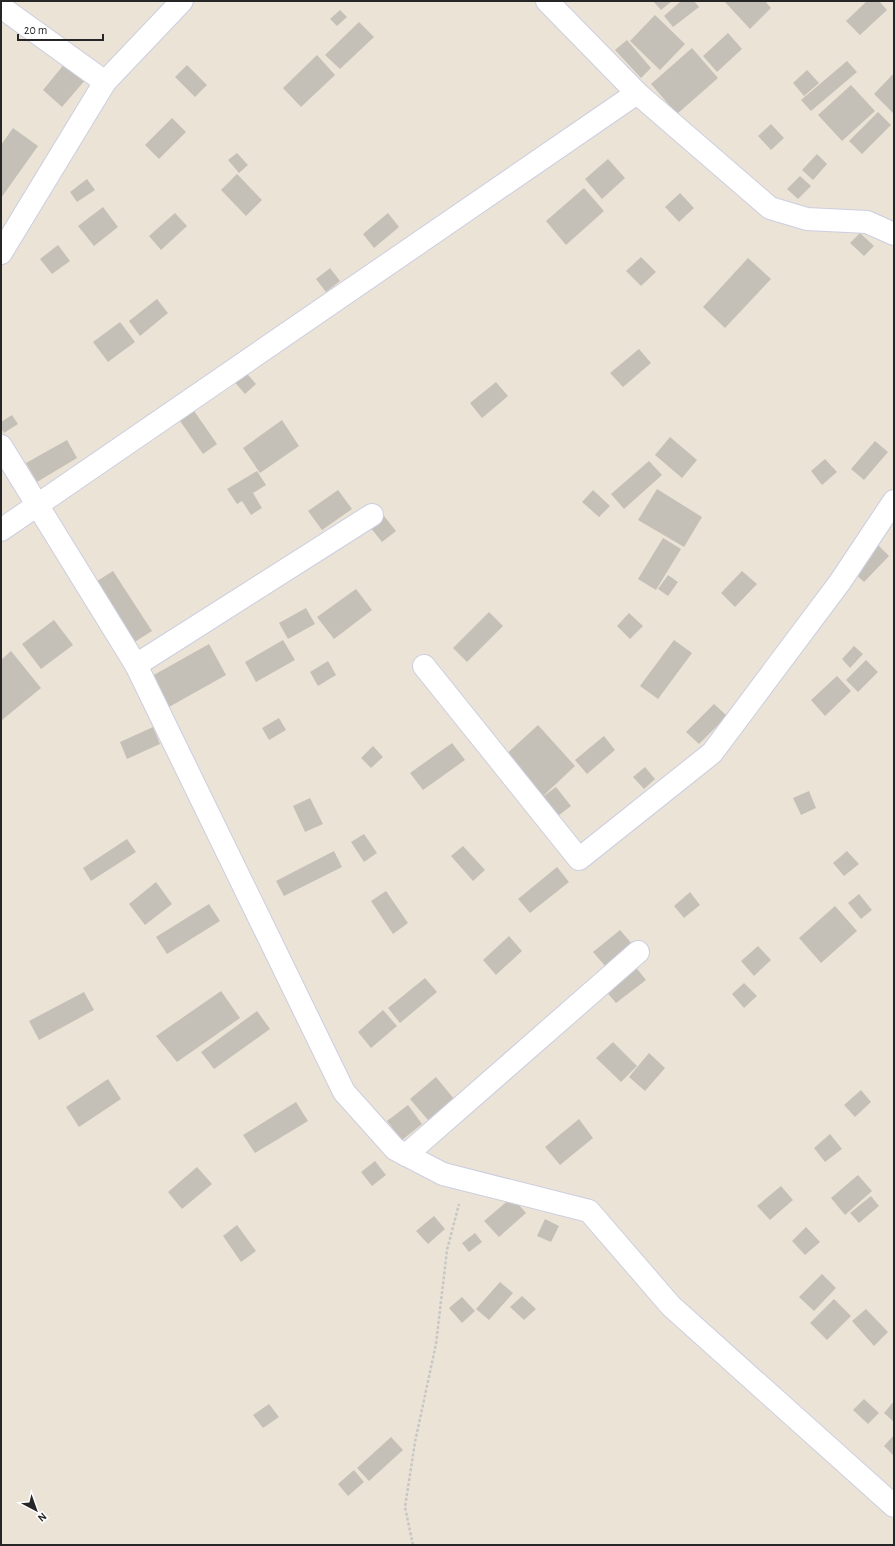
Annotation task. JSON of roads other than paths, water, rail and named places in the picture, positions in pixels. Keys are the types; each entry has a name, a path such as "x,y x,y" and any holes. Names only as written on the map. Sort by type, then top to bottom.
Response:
{"street":[{"path":"1,253 105,82 182,1"},
{"path":"547,1 637,93 770,208 807,219 867,222 894,234"},
{"path":"1,8 105,82"},
{"path":"1,530 637,93"},
{"path":"1,446 136,665 344,1092 395,1149 443,1174 589,1211 671,1306 894,1506"},
{"path":"424,666 579,859 712,754 840,582 894,501"},
{"path":"136,665 372,515"},
{"path":"406,1155 638,952"}]}
